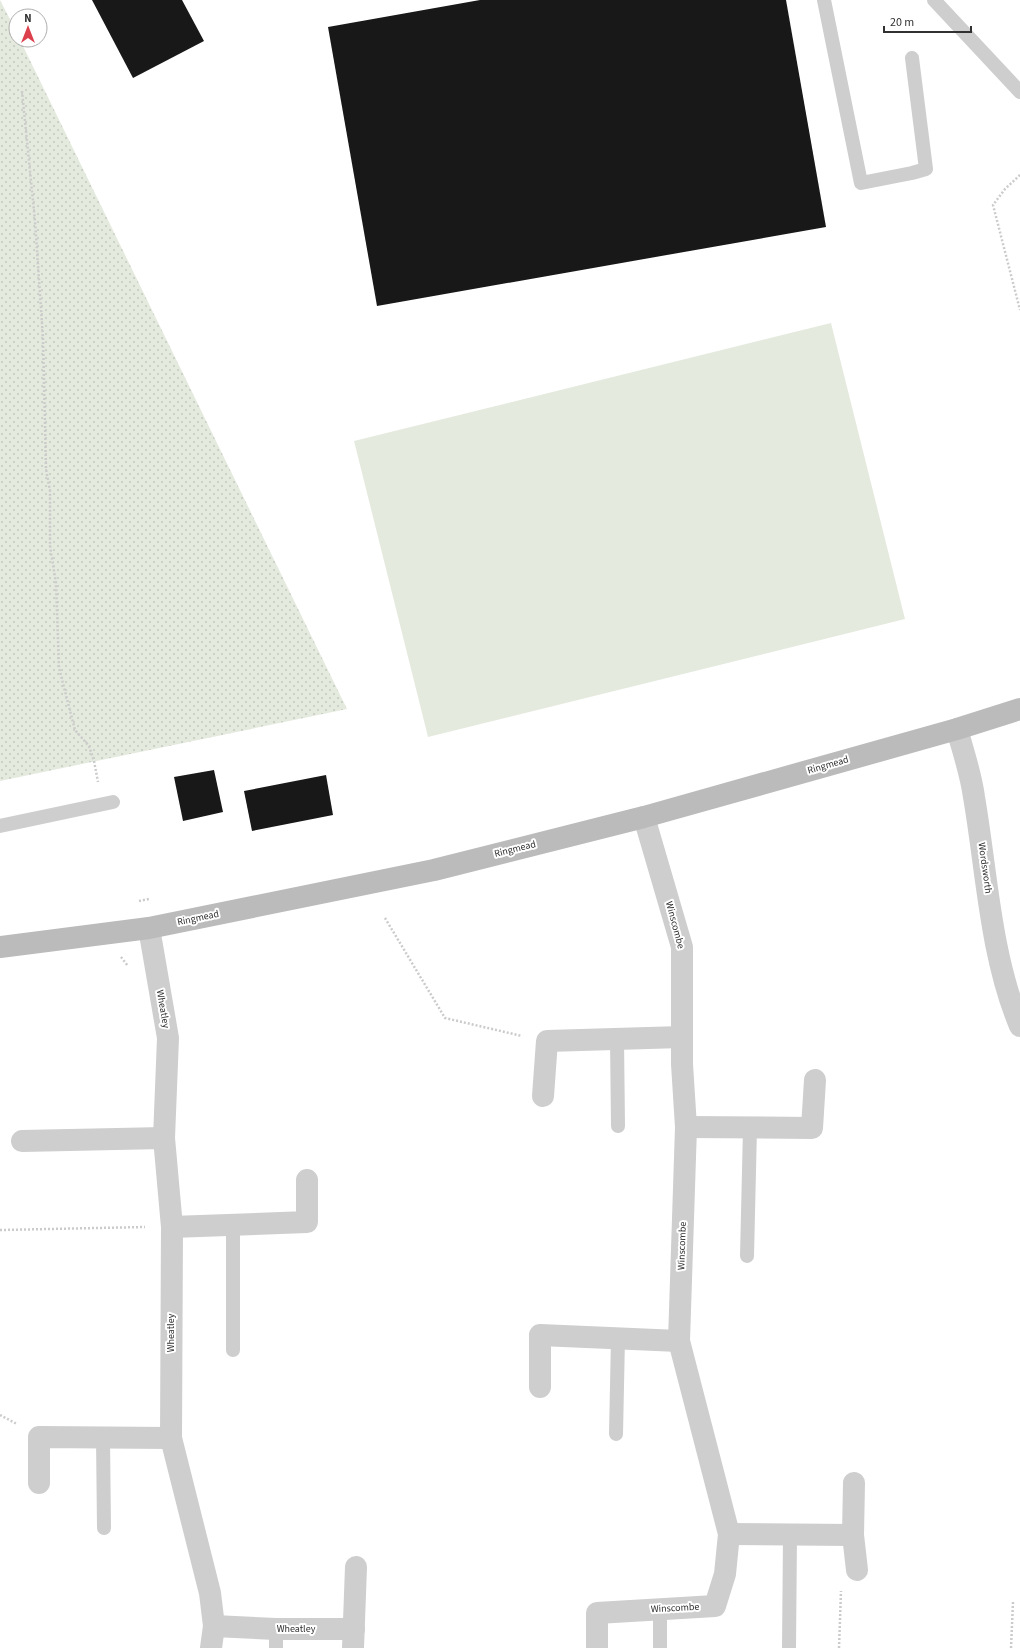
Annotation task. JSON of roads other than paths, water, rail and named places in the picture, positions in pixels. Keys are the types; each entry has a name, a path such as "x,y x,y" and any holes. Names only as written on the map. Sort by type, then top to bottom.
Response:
{"street":[{"name":"Ringmead","path":"0,947 149,928 434,870 644,816 1020,710"},
{"name":"Wordsworth","path":"957,729 974,794 1000,966 1017,1013"},
{"name":"Winscombe","path":"597,1648 597,1613 715,1606 725,1574 729,1534 680,1341 686,1127 682,1064 682,947 644,816"},
{"name":"Wheatley","path":"149,928 168,1038 164,1138 172,1227 171,1438 210,1593 214,1626 211,1648"},
{"path":"543,1096 547,1041 682,1037"},
{"path":"686,1127 812,1128 815,1080"},
{"path":"22,1141 164,1138"},
{"path":"172,1227 307,1222 307,1180"},
{"path":"540,1387 540,1335 680,1341"},
{"path":"39,1483 39,1437 171,1438"},
{"path":"854,1483 853,1535 857,1570"},
{"path":"729,1534 853,1535"},
{"name":"Wheatley","path":"214,1626 276,1639 353,1639 356,1567"}],"lane":[{"path":"824,0 860,183 926,169 912,58"},
{"path":"934,0 1020,92"},
{"path":"0,826 108,803"},
{"path":"617,1039 618,1126"},
{"path":"747,1256 750,1128"},
{"path":"233,1225 233,1350"},
{"path":"616,1434 618,1338"},
{"path":"103,1438 104,1528"},
{"path":"789,1648 790,1535"},
{"path":"660,1609 660,1648"}]}
